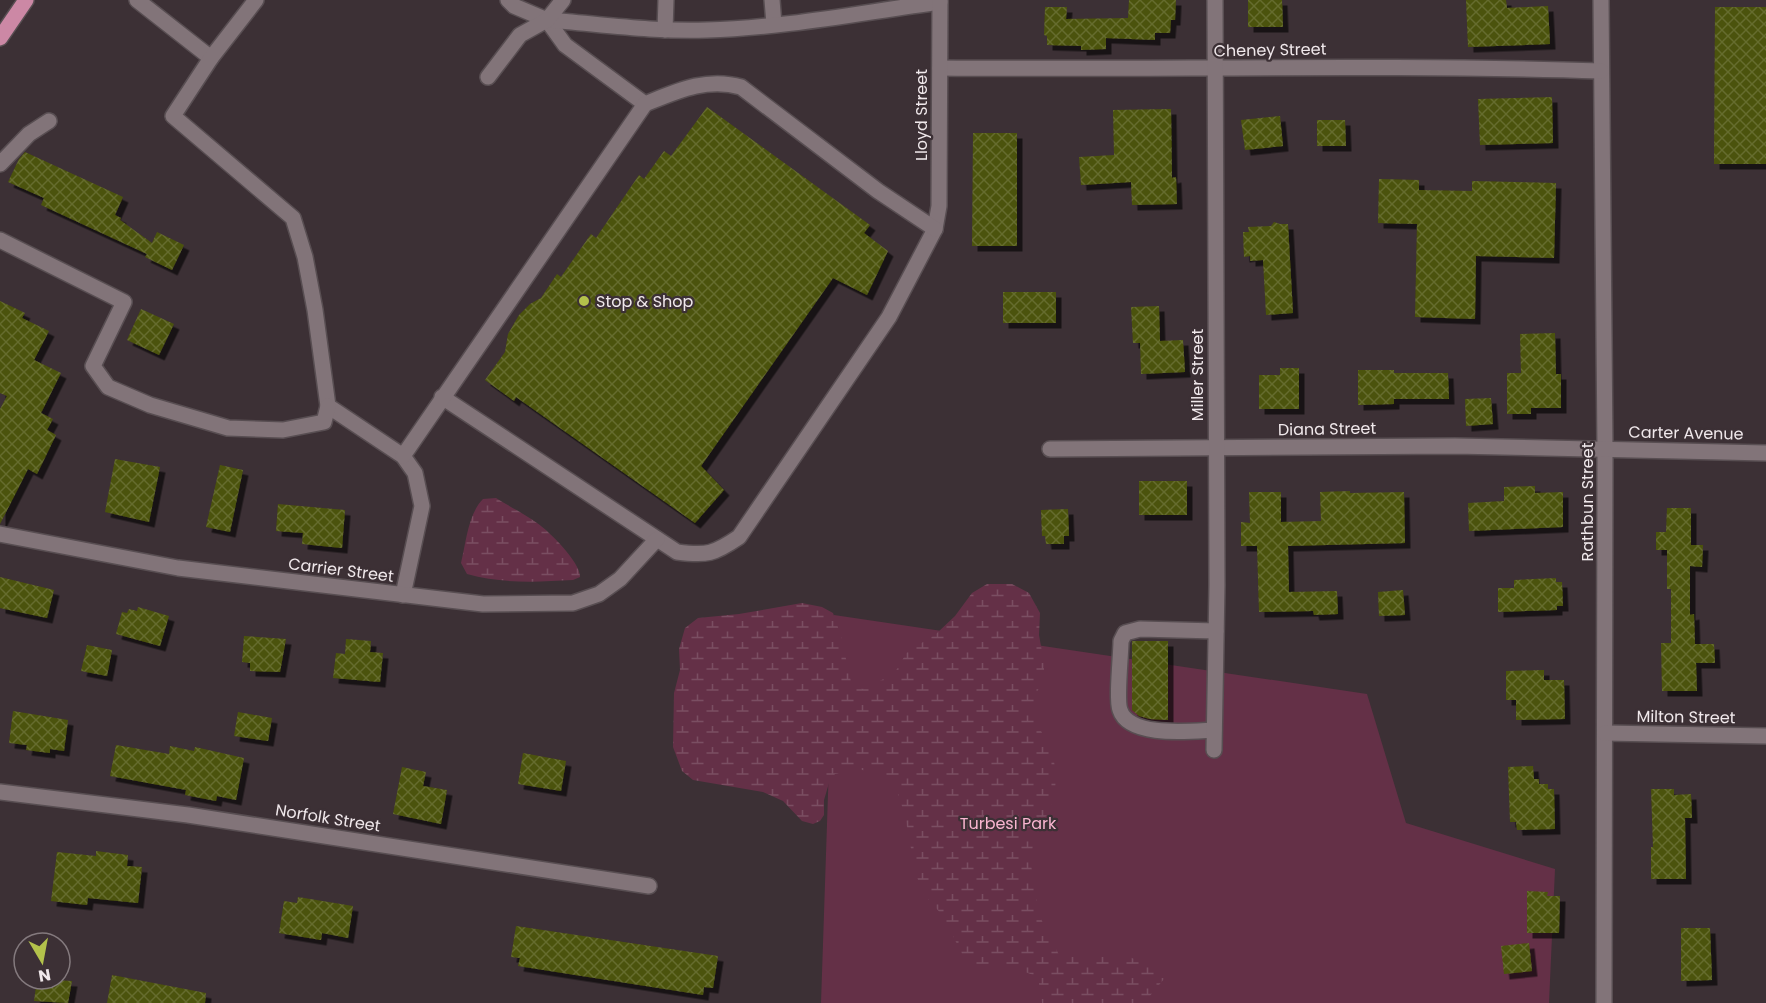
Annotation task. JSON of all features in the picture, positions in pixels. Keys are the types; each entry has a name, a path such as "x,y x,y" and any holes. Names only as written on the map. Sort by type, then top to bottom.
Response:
{"main road":[{"path":"0,38 26,0"}],"street":[{"path":"137,0 211,58"},
{"path":"0,240 124,302 93,366 108,387 150,405 228,428 283,430 324,422 328,406 305,257 294,218 173,116 211,58 256,0"},
{"path":"508,0 514,6 547,20 665,30 706,30 774,24 940,1"},
{"path":"488,77 520,35 547,20 563,0"},
{"path":"665,30 666,0"},
{"path":"772,0 774,24"},
{"name":"Miller Street","path":"1214,750 1216,631 1215,0"},
{"name":"Rathbun Street","path":"1601,0 1605,449 1604,1003"},
{"name":"Lloyd Street","path":"935,230 939,206 940,1"},
{"path":"547,20 565,45 645,104"},
{"name":"Cheney Street","path":"940,68 1215,69 1430,66 1602,71"},
{"path":"403,456 442,397 645,104 680,89 695,85 727,83 741,87 878,191 935,230 889,317 739,537 722,549 701,556 677,552 442,397"},
{"path":"0,164 29,134 49,121"},
{"path":"328,406 403,456 415,473 422,506 403,595"},
{"name":"Diana Street","path":"1050,450 1455,446 1605,449"},
{"name":"Carter Avenue","path":"1605,449 1766,453"},
{"name":"Carrier Street","path":"0,534 178,568 483,604 573,603 599,594 620,579 657,539"},
{"path":"1214,730 1155,731 1135,725 1125,719 1119,709 1121,641 1125,633 1140,629 1216,631"},
{"name":"Milton Street","path":"1605,734 1766,736"},
{"name":"Norfolk Street","path":"0,792 188,815 649,886"}],"green space":[{"path":"496,498 549,533 570,556 580,577 573,580 520,582 467,574 461,563 474,513 483,499"},
{"path":"987,584 1012,584 1029,593 1040,613 1039,635 1044,678 1034,698 1034,711 1052,752 1056,772 1055,792 1049,812 1038,827 1033,842 1031,865 1039,915 1059,955 1123,955 1161,968 1164,979 1144,1003 1042,1003 1038,977 1000,962 978,966 966,962 943,916 921,891 905,816 893,779 859,769 835,774 829,783 824,800 824,815 820,821 813,824 802,821 783,801 763,792 693,780 682,771 673,747 674,693 680,670 679,649 685,628 698,618 739,614 802,603 822,607 833,613 841,636 851,682 855,687 863,689 894,674 907,652 936,634 955,616 972,593"},
{"name":"Turbesi Park","path":"834,615 1367,694 1406,823 1555,869 1549,1003 821,1003"}],"building":[{"path":"1129,0 1176,0 1175,20 1171,20 1170,33 1155,33 1155,40 1106,38 1106,49 1081,50 1081,46 1047,45 1047,36 1044,35 1045,7 1067,7 1066,19 1128,18"},
{"path":"1248,0 1282,0 1283,27 1248,27"},
{"path":"1466,0 1506,0 1507,8 1548,6 1550,44 1468,47"},
{"path":"1715,7 1766,7 1766,164 1714,164"},
{"path":"1552,97 1553,143 1480,145 1478,99"},
{"path":"707,107 870,225 864,233 888,251 867,295 833,278 701,466 724,490 695,523 516,397 514,401 485,380 505,352 508,334 519,315 530,304 541,298 557,274 561,277 591,234 596,238 639,175 644,179 664,151 671,156"},
{"path":"1171,109 1172,178 1176,177 1177,204 1132,205 1131,182 1081,185 1079,157 1114,155 1113,110"},
{"path":"1280,116 1283,146 1245,150 1241,120"},
{"path":"1317,120 1345,120 1346,146 1317,146"},
{"path":"973,133 1017,133 1017,246 972,246"},
{"path":"25,152 123,197 115,215 152,243 157,232 184,245 172,270 145,257 147,254 41,205 44,198 8,182"},
{"path":"1379,179 1419,180 1419,190 1472,191 1472,181 1556,183 1554,258 1476,256 1475,319 1415,317 1417,224 1378,223"},
{"path":"1274,222 1288,224 1293,313 1266,315 1263,260 1250,261 1250,256 1244,257 1243,232 1249,232 1248,227 1271,226"},
{"path":"1003,292 1056,292 1056,323 1003,323"},
{"path":"0,301 25,313 22,318 49,331 34,360 61,373 41,413 53,419 47,430 56,435 37,474 28,469 0,524 0,409 7,396 0,393"},
{"path":"1159,306 1160,341 1183,340 1185,372 1141,374 1140,343 1133,343 1131,307"},
{"path":"141,309 174,324 159,355 127,340"},
{"path":"1555,333 1556,374 1561,374 1561,408 1531,408 1531,414 1507,414 1507,373 1521,373 1520,334"},
{"path":"1280,368 1299,368 1299,409 1259,409 1259,375 1280,375"},
{"path":"1358,370 1448,373 1449,399 1394,399 1394,404 1358,405"},
{"path":"1491,398 1493,424 1466,426 1465,399"},
{"path":"115,459 160,467 149,522 105,512"},
{"path":"220,465 243,470 230,532 206,527"},
{"path":"1139,481 1187,481 1187,515 1139,515"},
{"path":"1535,486 1535,493 1563,492 1563,527 1469,531 1468,503 1504,501 1504,487"},
{"path":"1350,491 1350,493 1404,492 1405,543 1288,546 1289,592 1337,591 1338,614 1314,615 1313,611 1259,612 1257,546 1241,546 1241,522 1250,523 1249,492 1281,492 1281,522 1321,521 1320,492"},
{"path":"278,504 345,510 342,548 302,544 303,533 276,531"},
{"path":"1667,508 1691,508 1691,545 1703,545 1702,567 1690,566 1690,615 1694,614 1695,644 1714,644 1715,663 1696,663 1697,691 1662,691 1661,643 1671,643 1671,589 1667,589 1667,550 1656,550 1656,532 1666,532"},
{"path":"1068,509 1069,536 1064,536 1064,544 1046,544 1045,536 1042,536 1041,510"},
{"path":"0,577 54,590 47,618 0,608"},
{"path":"1556,578 1556,582 1562,582 1563,606 1557,606 1557,610 1498,612 1498,588 1514,588 1514,580"},
{"path":"1403,590 1405,615 1379,616 1378,592"},
{"path":"138,607 169,616 160,646 116,634 122,612 127,613 129,609 137,611"},
{"path":"244,636 286,639 280,672 250,671 250,663 242,662"},
{"path":"346,639 371,641 370,652 383,653 380,682 333,678 336,653 345,654"},
{"path":"1132,641 1168,641 1168,720 1139,716 1132,710"},
{"path":"87,645 112,650 107,676 81,671"},
{"path":"1544,670 1544,680 1564,680 1565,719 1516,720 1516,700 1506,700 1506,671"},
{"path":"13,711 68,720 64,751 50,749 50,753 26,750 27,745 9,743"},
{"path":"238,712 272,718 268,741 234,736"},
{"path":"116,745 169,754 170,746 194,751 195,747 244,758 236,800 217,796 216,801 185,795 186,790 110,776"},
{"path":"523,753 566,761 561,791 518,784"},
{"path":"1533,766 1534,779 1539,779 1539,784 1548,784 1548,789 1554,789 1555,829 1517,830 1516,822 1510,822 1508,767"},
{"path":"402,767 426,772 423,786 447,790 441,824 393,814"},
{"path":"1651,789 1674,789 1674,795 1691,794 1692,818 1685,818 1686,879 1651,879 1651,847 1653,847"},
{"path":"96,851 128,855 127,866 142,867 138,903 88,898 87,905 51,901 57,852 96,856"},
{"path":"1527,891 1548,892 1547,896 1560,896 1559,933 1527,933"},
{"path":"298,897 353,906 348,938 322,933 321,940 279,933 284,901 297,903"},
{"path":"516,926 718,956 713,988 704,987 703,995 518,966 520,958 511,957"},
{"path":"1681,928 1710,928 1712,980 1681,981"},
{"path":"1529,943 1532,971 1504,974 1501,946"},
{"path":"112,975 206,993 205,1003 107,1003"},
{"path":"35,991 70,991 68,1003 34,1001"}],"place":[{"name":"Stop & Shop","path":"584,301"}]}
